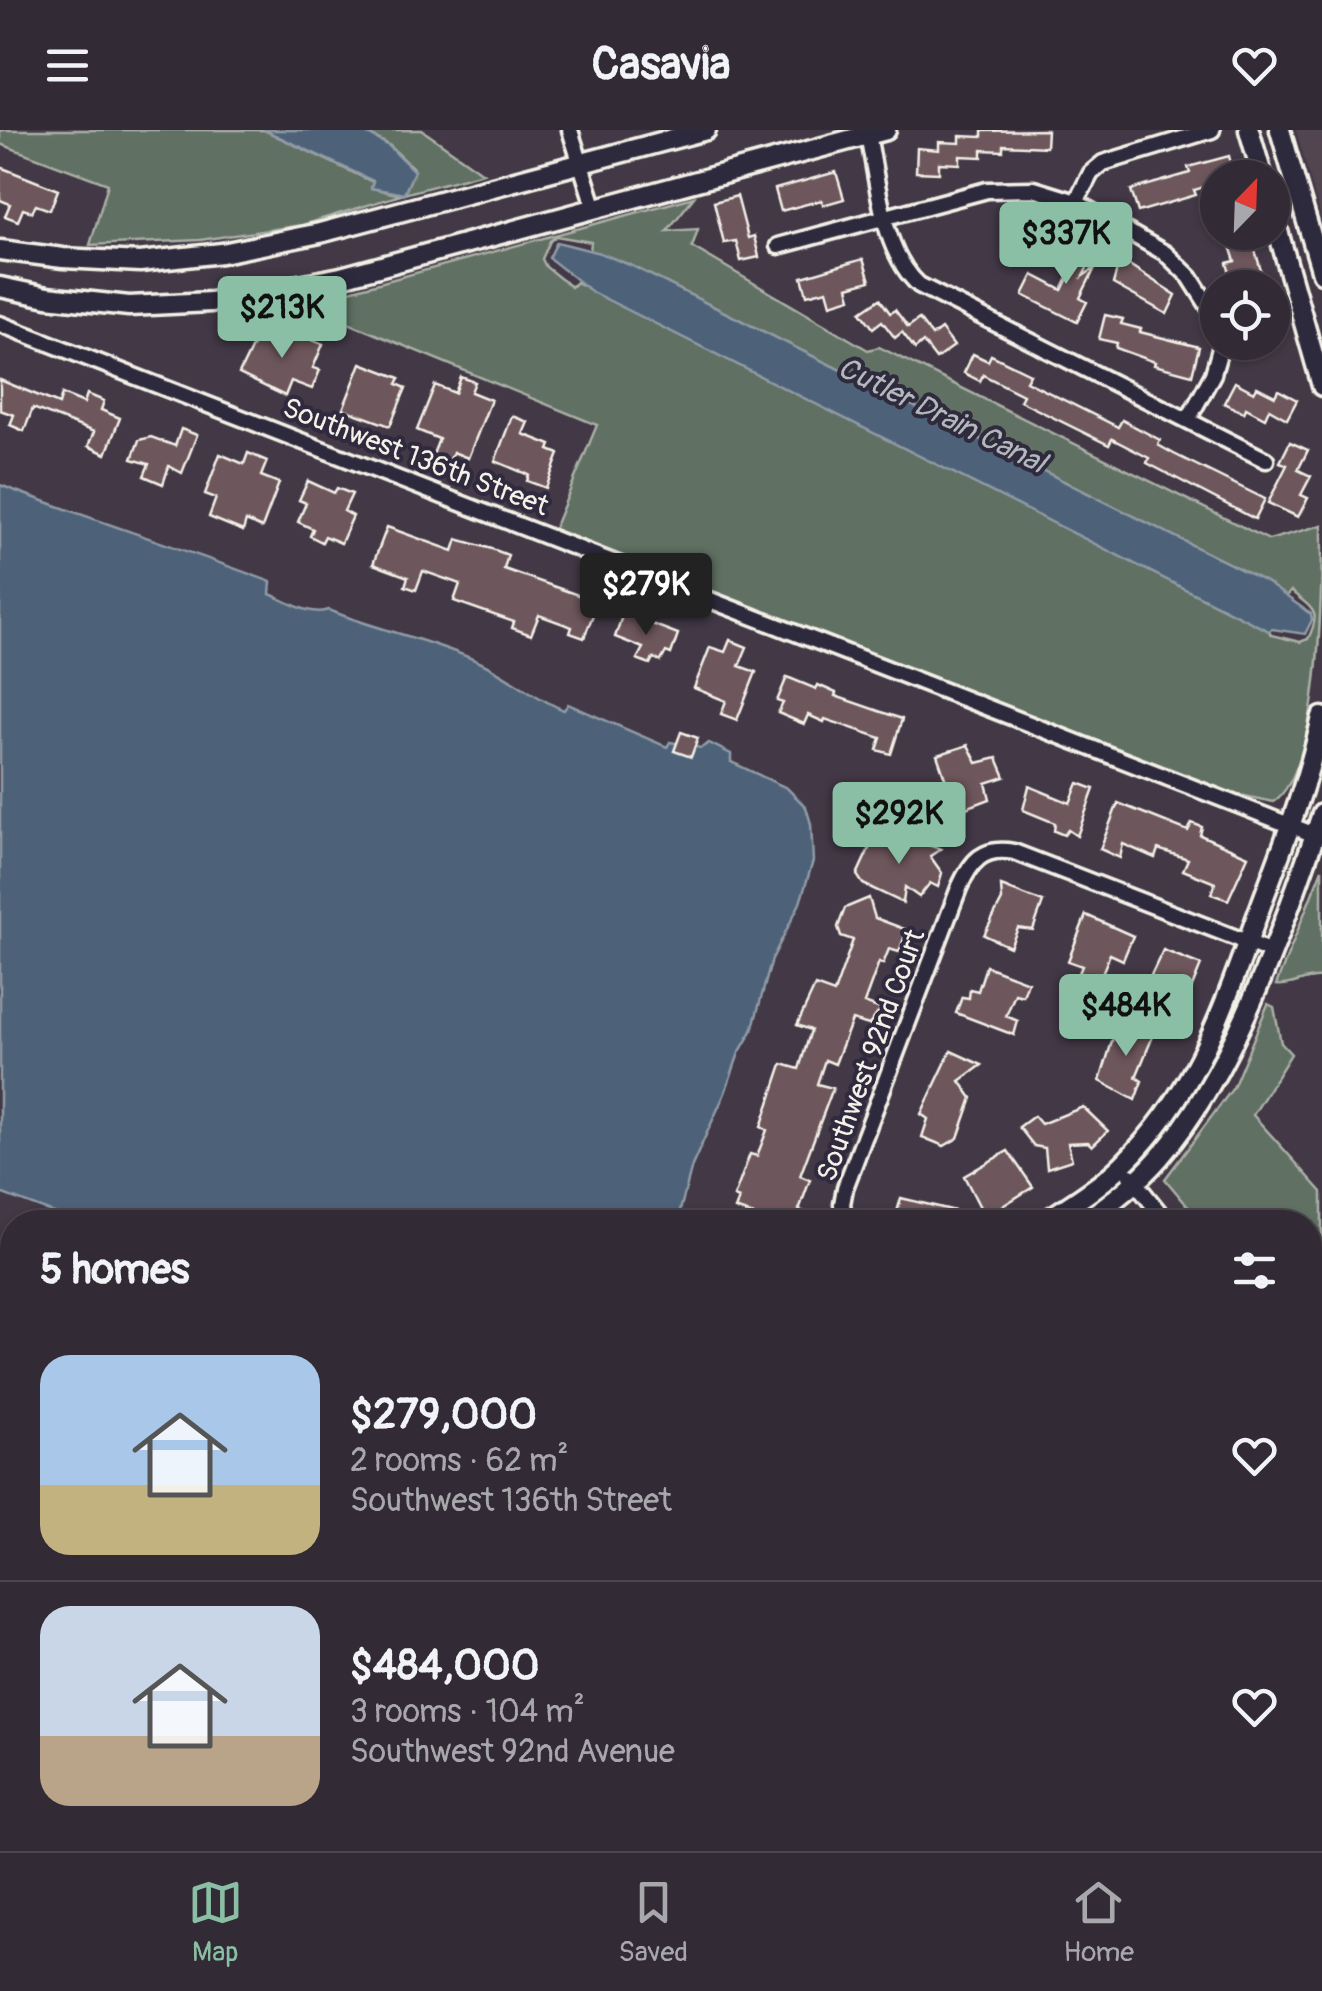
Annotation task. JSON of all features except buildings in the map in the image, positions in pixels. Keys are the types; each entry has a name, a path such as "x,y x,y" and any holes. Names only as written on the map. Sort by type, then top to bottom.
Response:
{"street":[{"path":"570,130 595,209"},
{"path":"0,250 140,262 222,254 320,233 706,130"},
{"path":"1076,202 1091,173 1103,163 1212,130"},
{"path":"1249,130 1258,160"},
{"path":"1280,130 1322,273"},
{"path":"0,287 47,297 129,306 211,302 340,277 877,132 886,218 905,270 919,285 1266,460"},
{"path":"778,246 997,189 1042,191 1076,202 1172,258 1200,290"},
{"path":"1283,250 1322,386"},
{"name":"Southwest 136th Street","path":"0,324 1314,836"},
{"path":"1189,418 1214,374 1218,360"},
{"path":"1061,1210 1122,1166 1170,1108 1200,1062 1224,1011 1290,824 1322,717"},
{"path":"1099,1210 1135,1182 1166,1149 1216,1076 1270,952 1322,814"},
{"name":"Southwest 92nd Court","path":"845,1210 844,1193 959,888 980,854 994,850 1014,852 1247,942"},
{"path":"1247,942 1270,952"},
{"path":"1122,1166 1157,1210"}],"shaded area":[{"path":"1296,130 1322,130 1322,221"}],"green space":[{"path":"0,130 264,130 373,182 372,188 401,195 302,225 200,240 90,245 108,184 0,144"},
{"path":"361,130 422,130 483,173 404,194 414,171 412,167 389,145"},
{"path":"694,197 667,231 698,229 692,247 868,350 879,347 1269,540 1322,525 1316,673 1301,753 1289,783 1273,802 1235,794 554,529 597,425 302,304","holes":["556,236 591,242 590,251 630,265 1266,582 1286,597 1291,591 1315,616 1308,639 1300,642 1271,635 576,282 571,287 542,259"]},
{"path":"1322,869 1322,978 1276,985"},
{"path":"1268,1004 1274,1007 1281,1043 1291,1054 1253,1115 1322,1192 1322,1210 1191,1210 1165,1179 1233,1088"}],"water":[{"path":"264,130 361,130 389,146 414,171 404,194 371,188 373,181"},
{"path":"557,242 630,265 1266,582 1311,614 1305,634 1269,631 592,292 549,258"},
{"path":"0,485 271,582 270,594 299,607 329,610 459,653 564,710 568,704 667,747 670,742 701,748 709,743 731,754 731,762 787,788 806,807 813,861 800,903 772,959 752,1031 692,1166 680,1210 46,1210 0,1193"}],"water label":[{"name":"Cutler Drain Canal","path":"942,415"}]}
